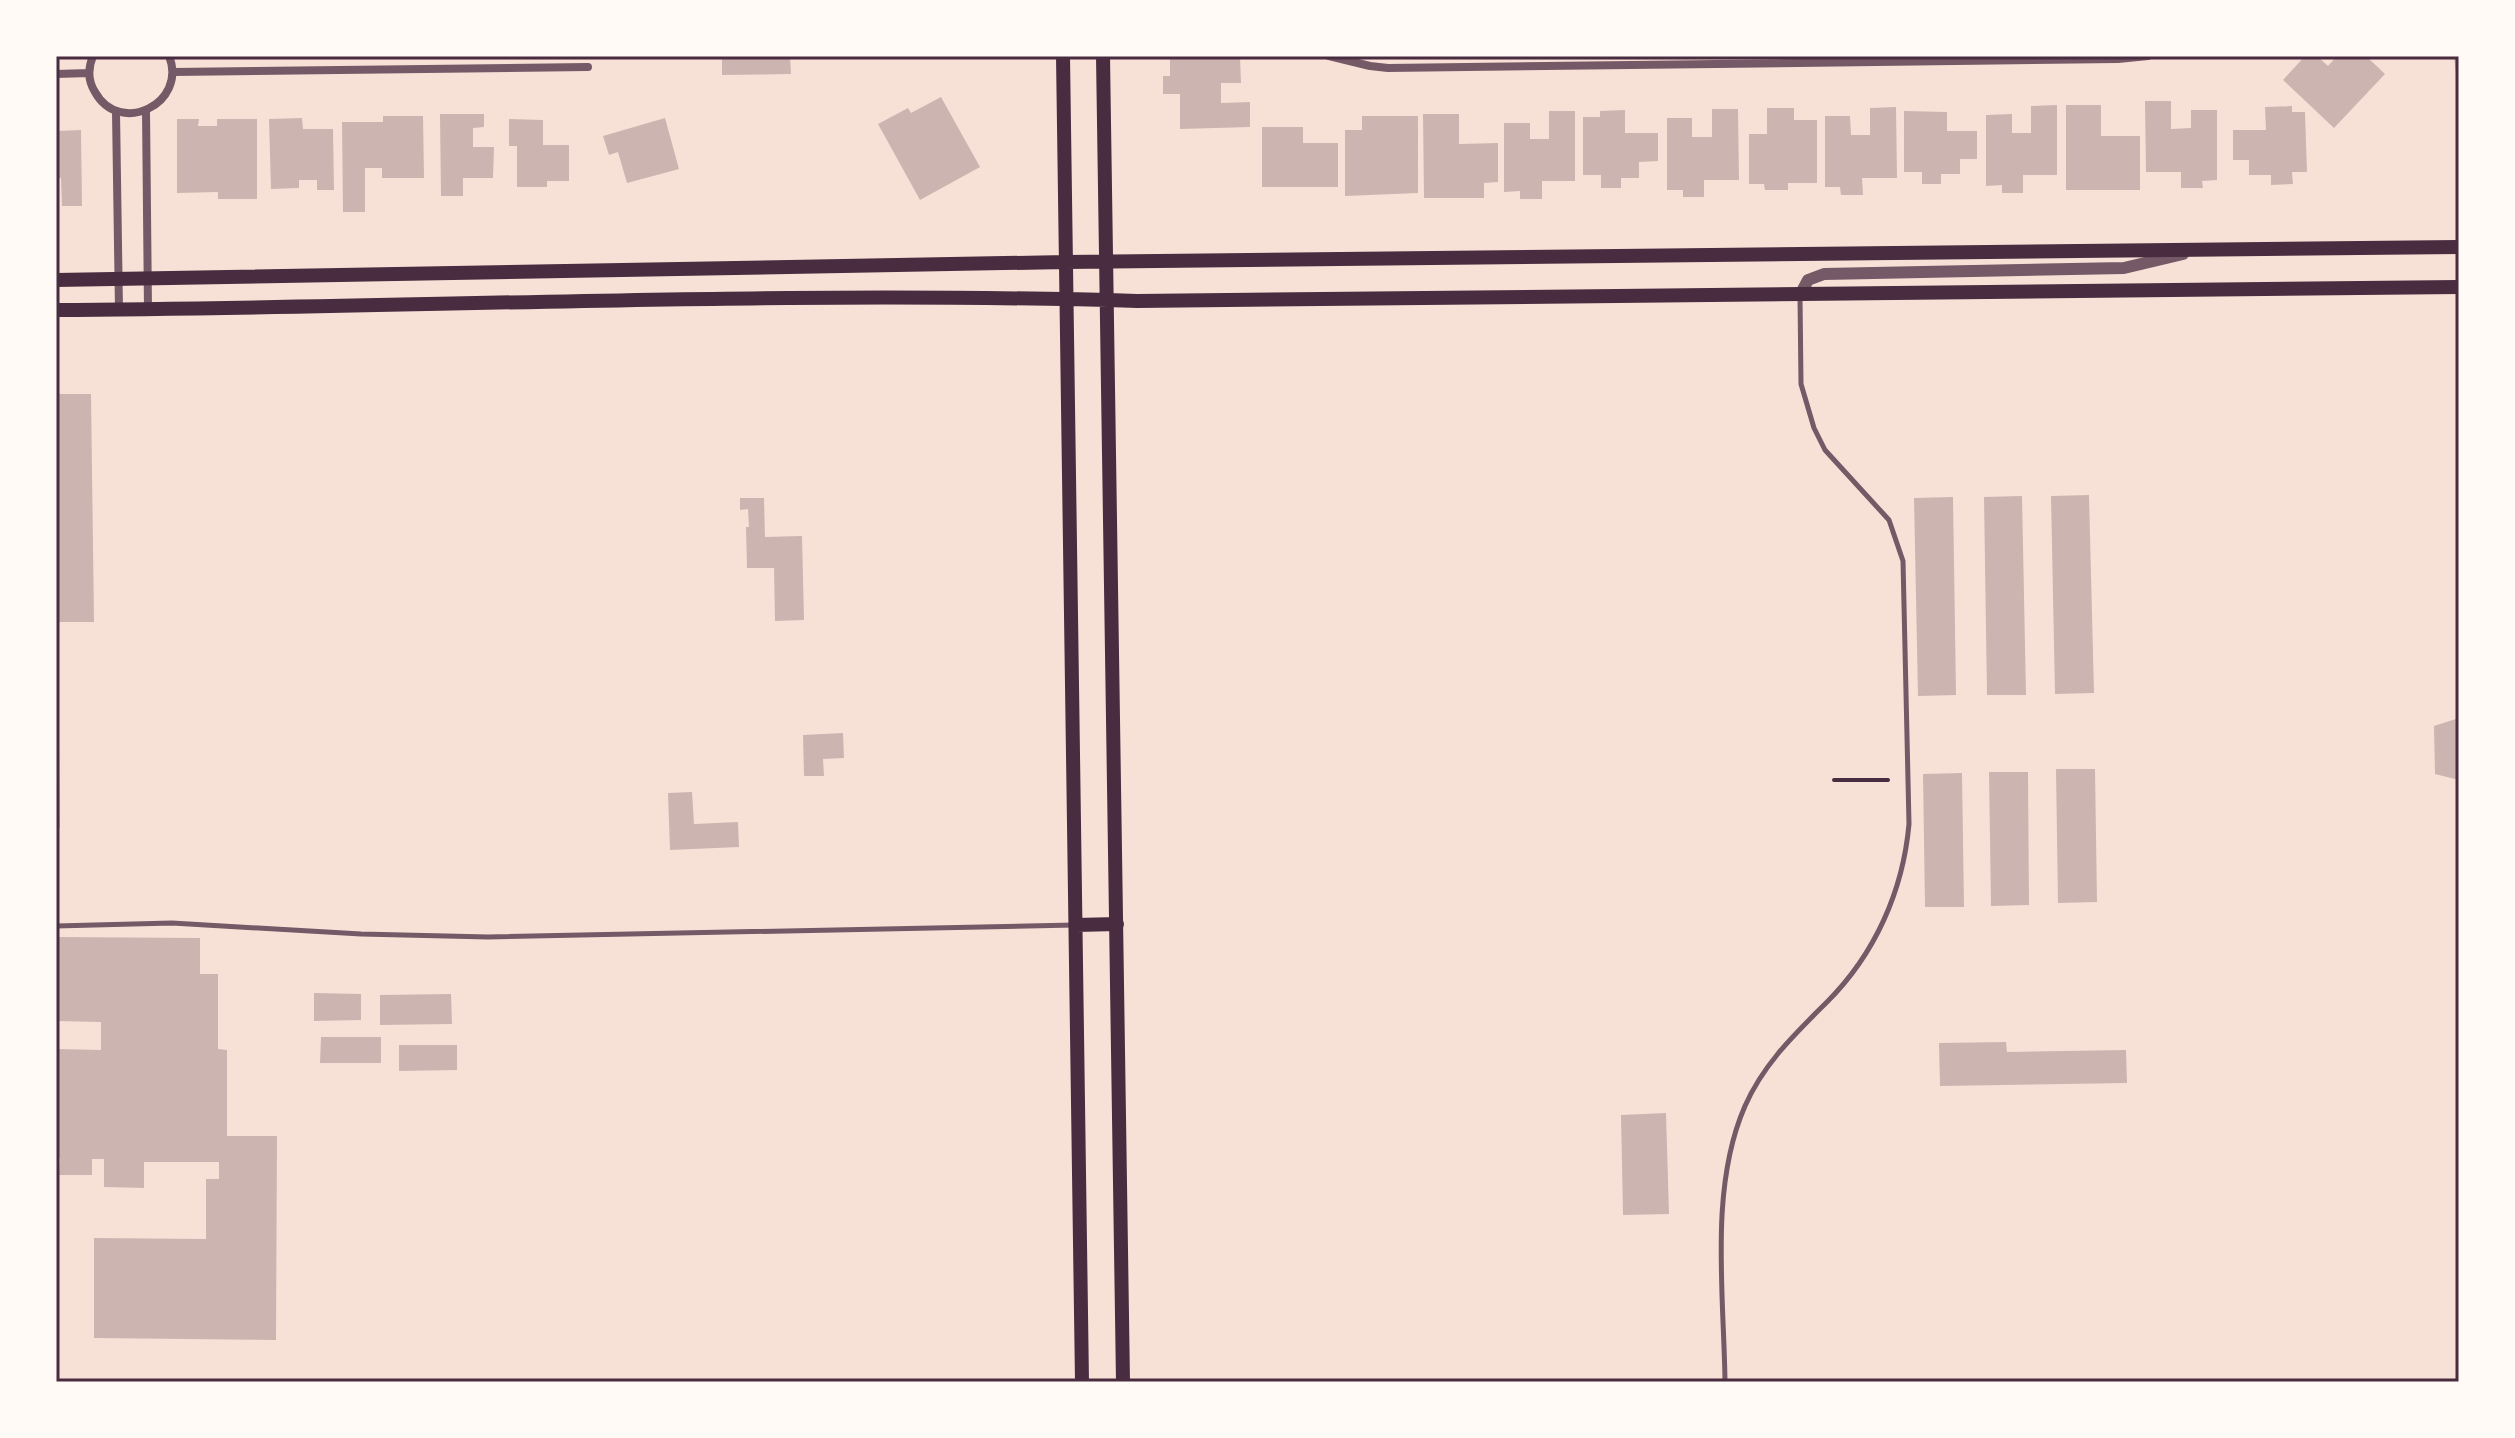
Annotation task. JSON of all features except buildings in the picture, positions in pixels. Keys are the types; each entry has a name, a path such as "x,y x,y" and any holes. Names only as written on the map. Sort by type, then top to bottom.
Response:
{"main road":[{"path":"1063,56 1082,1382"},
{"path":"1103,56 1123,1382"},
{"path":"56,280 1066,262 2459,247"},
{"path":"56,310 698,300 1800,295 2459,287"},
{"path":"1076,925 1117,924"}],"street":[{"path":"93,56 89,73 96,96 116,112 126,114 146,111 165,96 173,72 169,56"},
{"path":"1329,56 1361,65 1388,68 1768,60 2118,59 2148,56"},
{"path":"173,72 588,67"},
{"path":"56,74 89,73"},
{"path":"146,111 148,310"},
{"path":"116,112 119,310"},
{"path":"1800,295 1808,280 1824,274 2124,268 2205,248"}],"lane":[{"path":"1725,1382 1724,1188 1736,1131 1745,1106 1768,1065 1866,955 1891,906 1907,848 1909,824 1903,561 1889,520 1825,450 1806,410 1801,384 1800,295"},
{"path":"56,926 172,923 361,934 488,937 1076,925"}],"path":[{"path":"1834,780 1888,780"}]}
